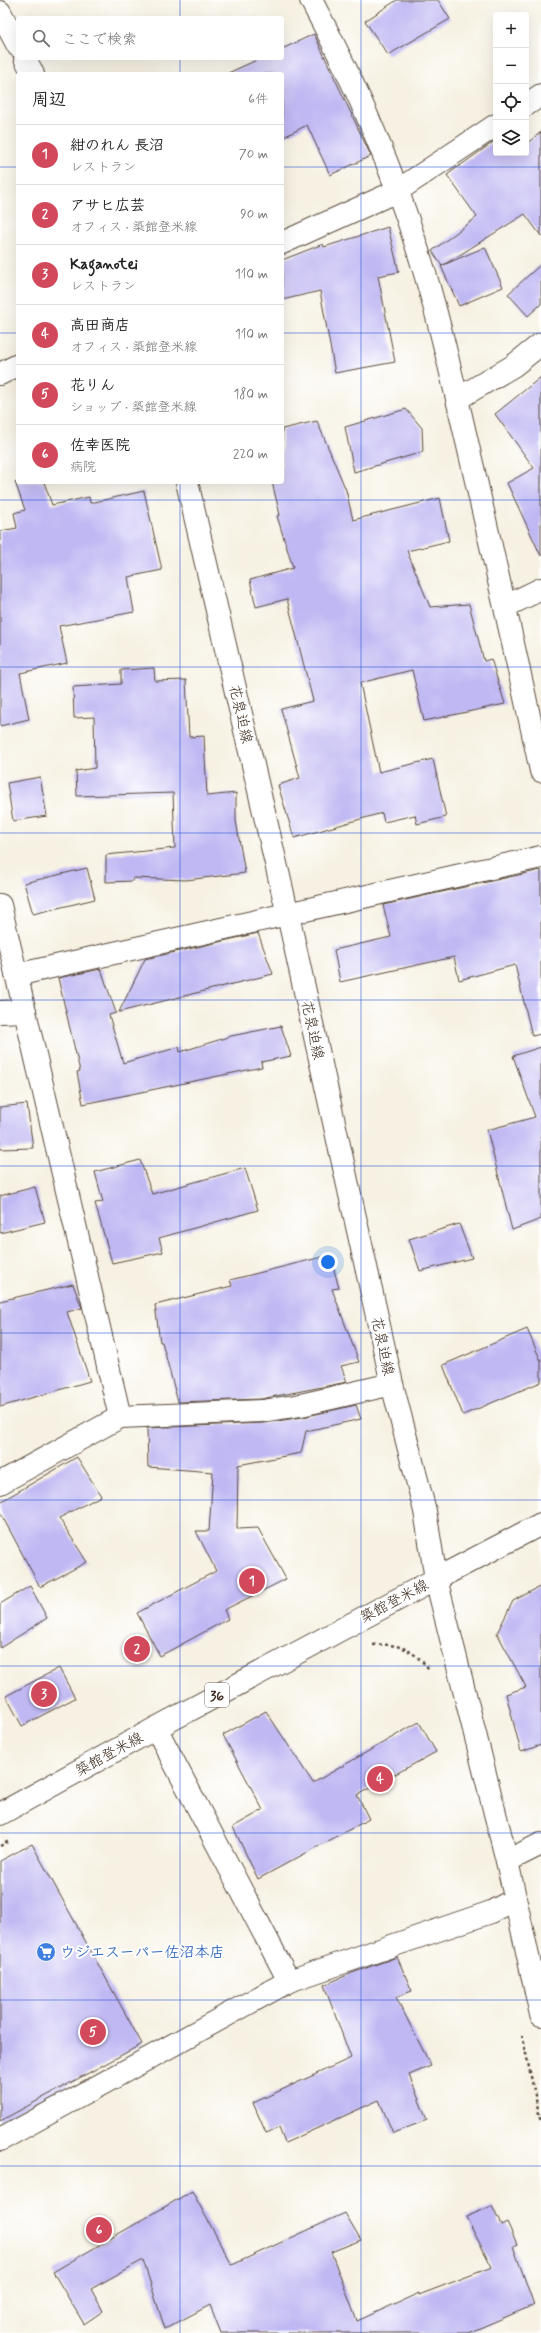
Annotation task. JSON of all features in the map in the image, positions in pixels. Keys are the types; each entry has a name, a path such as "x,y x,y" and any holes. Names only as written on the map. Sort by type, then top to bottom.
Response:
{"street":[{"path":"311,0 344,64 387,162 419,253 457,399 506,606 541,771"},
{"path":"0,12 16,42"},
{"path":"26,60 32,72"},
{"path":"529,103 541,95"},
{"path":"284,242 397,191 493,127"},
{"path":"457,399 513,366 541,344"},
{"path":"0,374 16,366"},
{"name":"花泉迫線","path":"186,484 288,915 392,1384 425,1511 436,1578"},
{"path":"506,606 541,588"},
{"path":"16,975 541,857"},
{"path":"0,905 120,1417"},
{"path":"0,1012 25,1011"},
{"path":"0,1483 120,1417 262,1411 301,1405 392,1384"},
{"path":"436,1578 541,1524"},
{"name":"築館登米線","path":"0,1814 156,1728 436,1578 507,1861 514,1900 541,2015"},
{"path":"156,1728 289,1981"},
{"path":"507,1861 541,1844"},
{"path":"0,2140 289,1981 491,1912 514,1900"}],"path":[{"path":"372,1645 391,1643 398,1646 417,1655 433,1673"},
{"path":"0,1846 14,1839"},
{"path":"521,2029 541,2123"}],"building":[{"path":"397,0 438,0 450,19 388,55 365,21"},
{"path":"314,34 371,156 330,175 307,125 284,137 284,72 230,72 257,60 284,60 284,48"},
{"path":"541,132 541,236 525,214 442,266 432,251 477,217 447,175 493,142 493,156 529,156 529,142"},
{"path":"388,227 399,272 378,276 395,362 335,373 320,291 284,300 284,259 323,244 324,247"},
{"path":"485,247 503,287 459,306 441,266"},
{"path":"541,264 541,304 528,316 508,294"},
{"path":"541,377 541,556 507,483 534,468 495,414"},
{"path":"406,409 422,428 423,452 354,472 345,427"},
{"path":"317,421 346,490 353,520 440,498 449,541 407,551 430,607 469,604 484,661 491,659 505,704 424,721 412,670 360,683 379,772 433,759 446,817 417,824 415,815 384,822 382,813 294,838 278,785 300,778 281,709 313,701 287,599 256,607 250,580 293,568 277,516 280,515 272,484 284,484 284,429"},
{"path":"15,482 16,484 45,484 52,505 89,497 90,503 144,491 162,570 128,577 134,612 59,626 67,663 20,673 29,719 0,726 0,531 17,528 14,513 25,510"},
{"path":"154,668 155,681 186,680 189,737 204,736 207,796 236,793 236,821 245,873 186,880 133,878 133,881 106,882 106,855 175,848 173,793 77,796 76,771 95,768 94,717 74,718 73,687 121,684 121,670"},
{"path":"40,777 47,816 13,821 7,783"},
{"path":"87,868 95,899 33,914 24,883"},
{"path":"541,870 541,1034 532,1036 515,965 459,980 454,957 340,982 334,950 391,937 383,905"},
{"path":"258,933 273,974 119,1012 145,959"},
{"path":"101,969 116,1013 109,1015 123,1063 179,1047 180,1052 231,1036 281,1026 291,1056 261,1062 262,1067 83,1104 77,1072 80,1071 58,978"},
{"path":"541,1047 541,1219 512,1230 487,1130 535,1117 513,1056"},
{"path":"27,1104 33,1148 0,1149 0,1107"},
{"path":"140,1160 152,1194 245,1168 258,1210 159,1238 163,1252 112,1263 95,1203 103,1202 95,1172"},
{"path":"35,1187 45,1222 0,1233 0,1196"},
{"path":"459,1224 472,1258 420,1271 409,1239"},
{"path":"330,1255 339,1288 332,1289 359,1362 341,1366 347,1382 261,1399 178,1402 162,1342 160,1342 155,1305 232,1286 230,1280"},
{"path":"73,1284 82,1308 67,1312 90,1381 0,1407 0,1301"},
{"path":"527,1329 541,1361 541,1382 463,1415 443,1365"},
{"path":"356,1405 361,1419 306,1431 301,1453 238,1465 237,1529 258,1528 286,1579 224,1610 228,1619 160,1656 137,1613 216,1571 196,1531 209,1531 213,1472 148,1467 147,1428 264,1423 303,1417"},
{"path":"77,1457 101,1496 59,1518 87,1562 40,1587 0,1512 0,1502"},
{"path":"30,1586 47,1618 0,1648 0,1604"},
{"path":"541,1586 541,1745 521,1752 506,1694 526,1687 497,1633 513,1601"},
{"path":"59,1668 75,1698 22,1726 6,1696"},
{"path":"266,1711 313,1783 419,1722 436,1752 357,1795 369,1819 258,1879 233,1827 263,1810 223,1735"},
{"name":"ウジエスーパー佐沼本店","path":"32,1844 142,2044 0,2121 0,1861"},
{"path":"397,1957 412,1991 396,1997 431,2066 409,2075 427,2120 393,2133 379,2100 285,2143 279,2128 266,2133 253,2103 351,2058 324,1985"},
{"path":"192,2191 232,2265 345,2213 361,2240 331,2252 357,2321 419,2293 419,2295 492,2267 466,2217 492,2206 501,2225 507,2222 517,2244 513,2246 534,2305 468,2333 221,2333 210,2305 165,2329 143,2260 91,2289 103,2311 84,2324 53,2272"}],"place":[{"name":"紺のれん 長沼","path":"252,1581"},
{"name":"アサヒ広芸","path":"137,1649"},
{"name":"Kaganotei","path":"44,1694"},
{"name":"高田商店","path":"380,1779"},
{"name":"ウジエスーパー佐沼本店","path":"46,1952"},
{"name":"花りん","path":"93,2032"},
{"name":"佐幸医院","path":"99,2230"}]}
